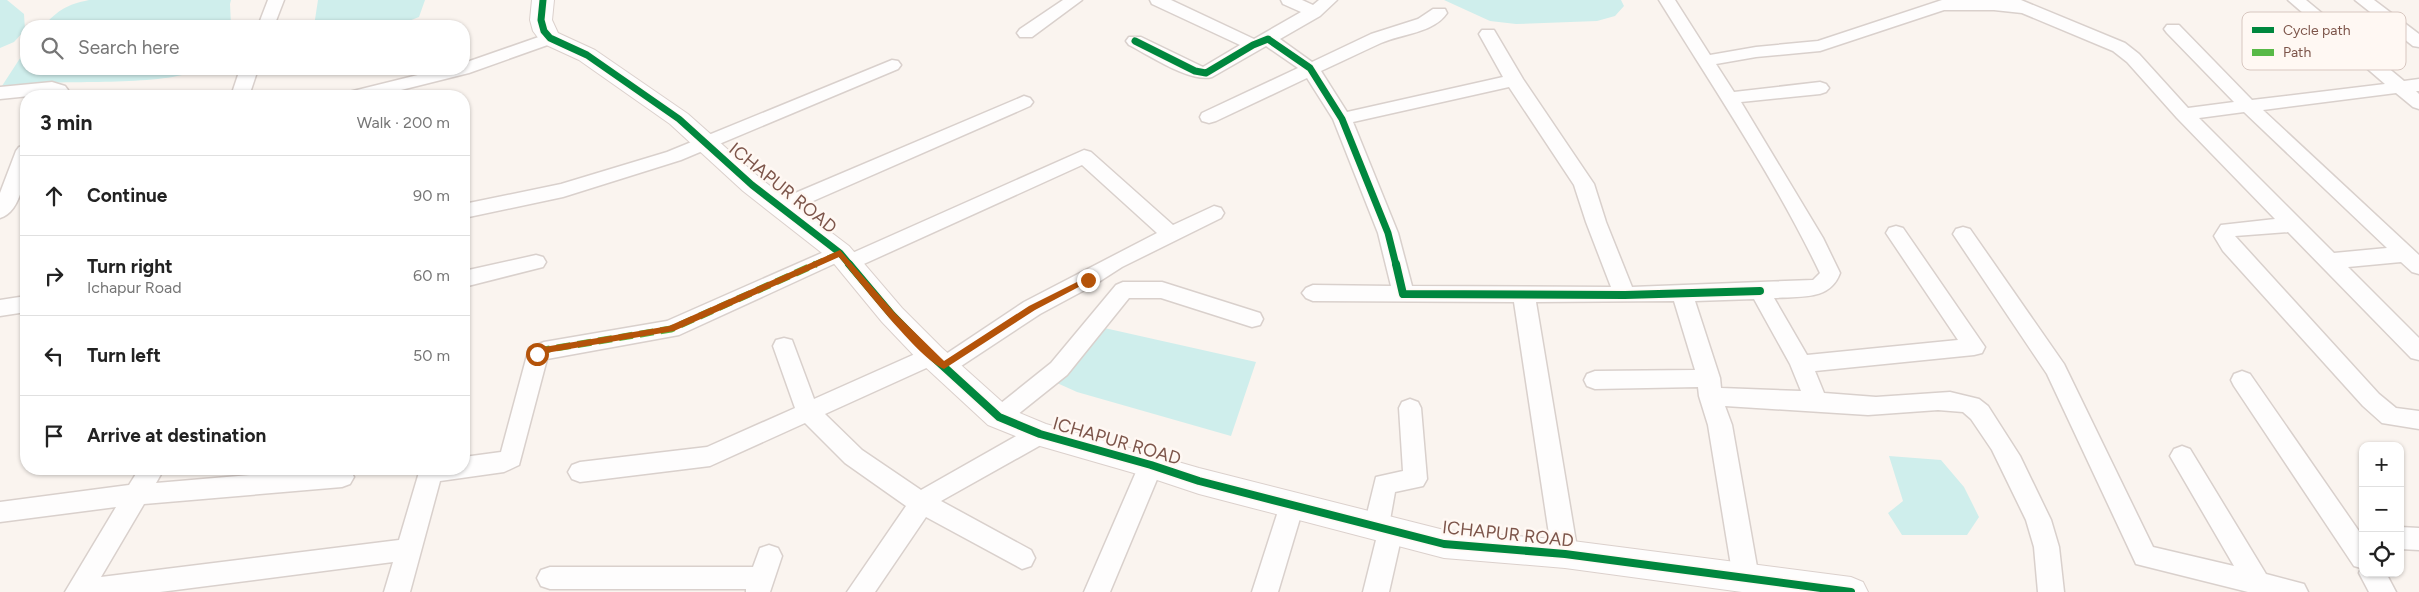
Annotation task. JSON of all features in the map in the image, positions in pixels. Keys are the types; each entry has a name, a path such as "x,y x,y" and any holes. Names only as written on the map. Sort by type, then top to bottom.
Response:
{"street":[{"path":"268,20 276,0"},
{"path":"470,67 550,38 544,31 541,20 543,0"},
{"path":"1026,33 1074,0"},
{"path":"1158,0 1260,42 1310,68 1342,120 1388,233 1403,294"},
{"path":"1289,0 1314,12"},
{"path":"1135,41 1199,72 1212,70 1314,12 1329,0"},
{"path":"1313,293 1682,294 1817,287 1827,281 1830,273 1813,238 1667,0"},
{"path":"2008,0 2119,47 2133,58 2184,114 2419,352"},
{"path":"2296,0 2312,12"},
{"path":"2363,0 2379,12"},
{"path":"1705,61 1756,52 1820,46 1942,5 1994,5 2025,8"},
{"path":"1209,117 1377,38 1424,24 1439,13"},
{"path":"2173,29 2247,105 2412,261"},
{"path":"2406,32 2419,42"},
{"path":"1488,34 1514,80 1584,184 1596,222 1626,295"},
{"name":"ICHAPUR ROAD","path":"550,38 588,55 679,118 752,185 844,258 938,361 999,417 1040,434 1151,465 1199,481 1444,544 1565,554 1851,592"},
{"path":"470,210 563,190 674,156 892,65"},
{"path":"2389,70 2410,86 2419,103"},
{"path":"242,90 247,75"},
{"path":"379,90 439,75"},
{"path":"1342,120 1514,80"},
{"path":"2184,114 2410,86"},
{"path":"31,90 52,88 59,90"},
{"path":"1728,98 1820,88"},
{"path":"0,93 20,91"},
{"path":"780,207 880,166 950,132 1024,102"},
{"path":"470,467 504,462 511,458 537,354 544,350 671,329 1084,156 1171,234"},
{"path":"0,211 7,201 20,169"},
{"path":"580,472 710,456 809,412 938,361 1032,308 1214,213"},
{"path":"2294,224 2228,230 2224,236 2230,246 2371,400 2390,417 2410,421 2419,420"},
{"path":"1801,364 1974,347 1896,233"},
{"path":"1963,234 2056,370 2145,556 2295,592"},
{"path":"2330,261 2412,261"},
{"path":"470,278 536,262"},
{"path":"999,417 1059,369 1123,290 1162,290 1252,319"},
{"path":"1760,291 1801,364 1816,401"},
{"path":"1682,294 1720,425 1746,578"},
{"path":"1524,295 1565,554"},
{"path":"0,308 20,305"},
{"path":"784,346 809,412 844,451 922,503 1022,558"},
{"path":"1596,380 1709,387 1816,401 1875,406 1955,401 1972,405 1987,420 2029,496 2043,531 2049,560 2051,592"},
{"path":"2242,380 2356,535"},
{"path":"1376,592 1384,528 1385,484 1415,479 1410,408"},
{"path":"860,592 922,503 934,493 1040,434"},
{"path":"2182,456 2258,583"},
{"path":"1097,592 1151,465"},
{"path":"79,591 148,475"},
{"path":"397,592 429,475"},
{"path":"0,512 89,499 342,477"},
{"path":"1265,592 1292,505"},
{"path":"2404,538 2419,539"},
{"path":"79,591 410,549"},
{"path":"550,578 763,575"},
{"path":"2374,577 2383,592"}],"water":[{"path":"0,0 7,0 24,14 24,20 20,20 20,35 14,42 0,48"},
{"path":"89,0 231,0 231,20 49,20 64,8"},
{"path":"318,0 425,0 419,17 411,20 315,20"},
{"path":"1444,0 1621,0 1624,6 1615,16 1597,21 1516,24 1490,21"},
{"path":"20,58 20,75 181,75 147,80 42,83 0,89"},
{"path":"1100,327 1256,362 1231,436 1077,392 1057,383"},
{"path":"1889,456 1941,460 1964,487 1979,517 1967,535 1902,535 1888,513 1903,501"}],"marked path":[{"path":"537,354 544,350 671,329 840,253"}],"cycle path":[{"path":"543,0 541,20 544,31 550,38 587,55 679,119 752,185 840,253 892,315 932,356 999,417 1040,434 1151,465 1199,481 1444,544 1565,554 1851,592"},
{"path":"1135,41 1195,71 1206,73 1253,45 1268,39 1310,68 1342,119 1388,233 1403,294 1625,295 1760,291"}],"route":[{"path":"537,354 544,350 671,329 689,319 840,253 892,315 944,366 1032,308 1088,280"}]}
